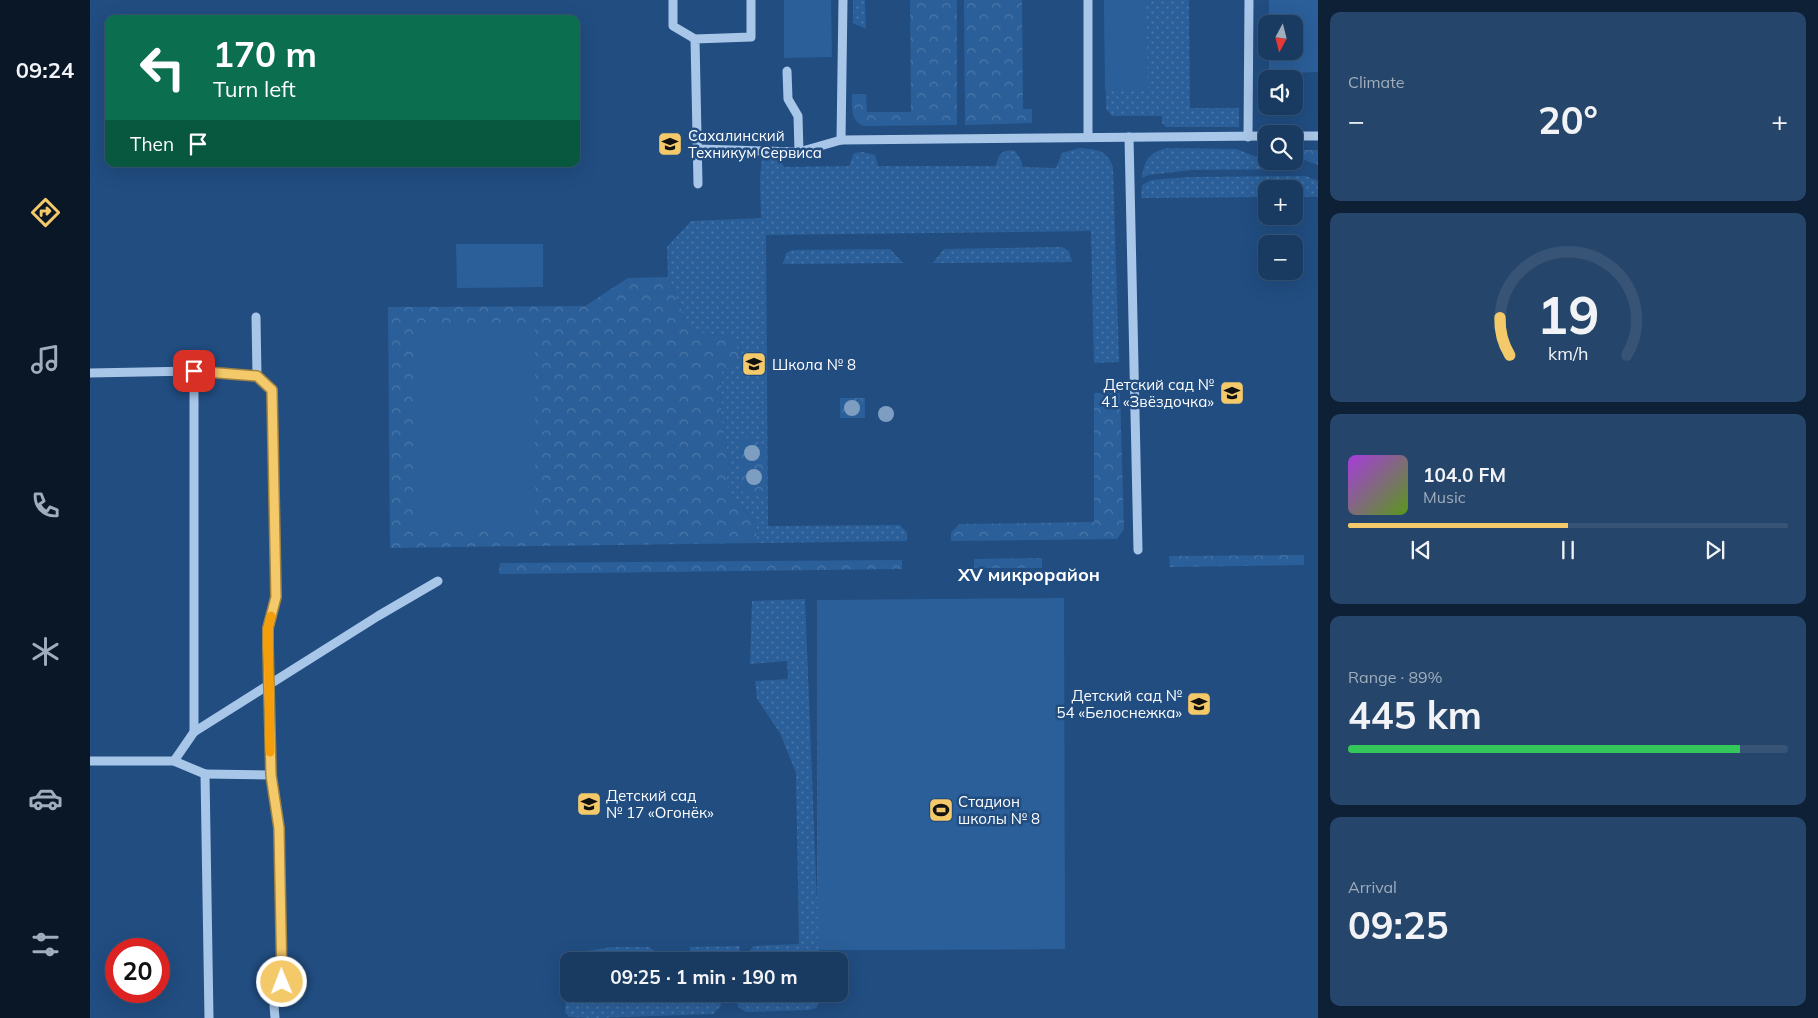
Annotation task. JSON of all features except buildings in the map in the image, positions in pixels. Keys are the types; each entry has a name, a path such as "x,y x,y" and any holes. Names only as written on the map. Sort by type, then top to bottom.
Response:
{"lane":[{"path":"672,0 673,26 695,39 751,37 751,0"},
{"path":"841,140 843,0"},
{"path":"1088,0 1088,137"},
{"path":"1248,137 1249,0"},
{"path":"695,39 698,184"},
{"path":"787,71 788,99 798,116 799,152"},
{"path":"698,149 799,152 841,140 1258,136"},
{"path":"1303,136 1318,136"},
{"path":"1128,137 1138,550"},
{"path":"256,317 257,376"},
{"path":"194,371 194,732"},
{"path":"90,373 194,371 257,376 272,390 276,597 268,628 271,775 279,828 282,982 274,1006 275,1018"},
{"path":"174,761 194,732 378,616 438,581"},
{"path":"90,761 174,761 205,774 271,775"},
{"path":"205,774 209,1018"}],"green space":[{"path":"784,0 831,0 832,57 784,58"},
{"path":"853,0 865,0 866,29 853,23"},
{"path":"910,0 957,0 957,125 864,126 859,124 854,117 852,94 866,94 867,112 911,112"},
{"path":"964,0 1022,0 1023,109 1032,109 1032,123 965,125"},
{"path":"1104,0 1189,0 1190,108 1239,108 1239,127 1166,127 1162,123 1162,116 1112,116 1106,109"},
{"path":"1104,0 1146,0 1148,90 1105,90"},
{"path":"1269,0 1318,0 1318,72 1269,70 1269,60 1303,60 1303,15 1269,15"},
{"path":"1080,148 1101,152 1107,157 1113,167 1119,362 1094,363 1091,231 766,235 768,526 900,525 907,533 907,541 757,543 756,523 738,503 726,485 729,461 721,415 722,371 731,337 690,331 668,277 667,247 691,221 761,218 760,180 762,155 780,159 784,167 849,166 854,153 863,152 875,155 878,166 996,166 1001,154 1007,151 1015,151 1023,167 1056,168 1062,153"},
{"path":"1167,148 1236,149 1258,157 1258,169 1192,170 1149,175 1142,178 1146,162 1156,152"},
{"path":"1303,150 1318,150 1318,165 1303,159"},
{"path":"1306,176 1318,181 1318,197 1303,197 1303,180 1258,180 1258,197 1141,198 1142,185 1151,180 1190,177"},
{"path":"456,244 543,244 543,287 457,288"},
{"path":"1062,247 1069,251 1072,262 933,263 944,249"},
{"path":"890,249 903,263 783,264 786,253 793,250"},
{"path":"668,277 690,331 731,337 739,351 735,365 722,371 721,415 729,461 726,485 738,503 756,523 757,543 390,548 388,307 585,306 628,278"},
{"path":"416,325 535,326 535,527 416,527"},
{"path":"1094,393 1120,393 1124,529 1117,539 951,541 951,533 959,524 1094,522"},
{"path":"840,398 865,398 865,418 840,418"},
{"path":"755,436 767,459 767,496 743,494 738,439"},
{"path":"1304,555 1304,565 1170,567 1169,556"},
{"path":"1042,558 1042,568 974,568 974,559"},
{"path":"902,560 902,569 499,574 500,563"},
{"name":"Стадион школы № 8","path":"1064,598 1065,949 818,950 817,600"},
{"path":"805,599 817,903 817,600 1065,949 749,952 753,946 799,944 796,773 780,733 757,699 755,681 788,679 787,661 750,664 752,601"},
{"path":"740,946 739,952 690,952 690,947"},
{"path":"613,947 649,947 656,952 585,952"},
{"path":"566,1002 720,1002 721,1006 713,1014 594,1018 569,1017 565,1012"},
{"path":"738,1002 819,1002 816,1008 810,1010 746,1012 738,1007"}],"slow traffic":[{"path":"270,752 268,628 271,616"}],"place":[{"name":"Сахалинский Техникум Сервиса","path":"670,144"},
{"name":"Школа № 8","path":"754,364"},
{"name":"Детский сад № 41 «Звёздочка»","path":"1232,393"},
{"name":"Детский сад № 54 «Белоснежка»","path":"1199,704"},
{"name":"Детский сад № 17 «Огонёк»","path":"589,804"},
{"name":"Стадион школы № 8","path":"941,810"}],"district":[{"name":"XV микрорайон","path":"1029,574"}],"route":[{"path":"194,371 257,376 272,390 276,597 268,628 268,647 271,775 279,828 282,982"}]}
